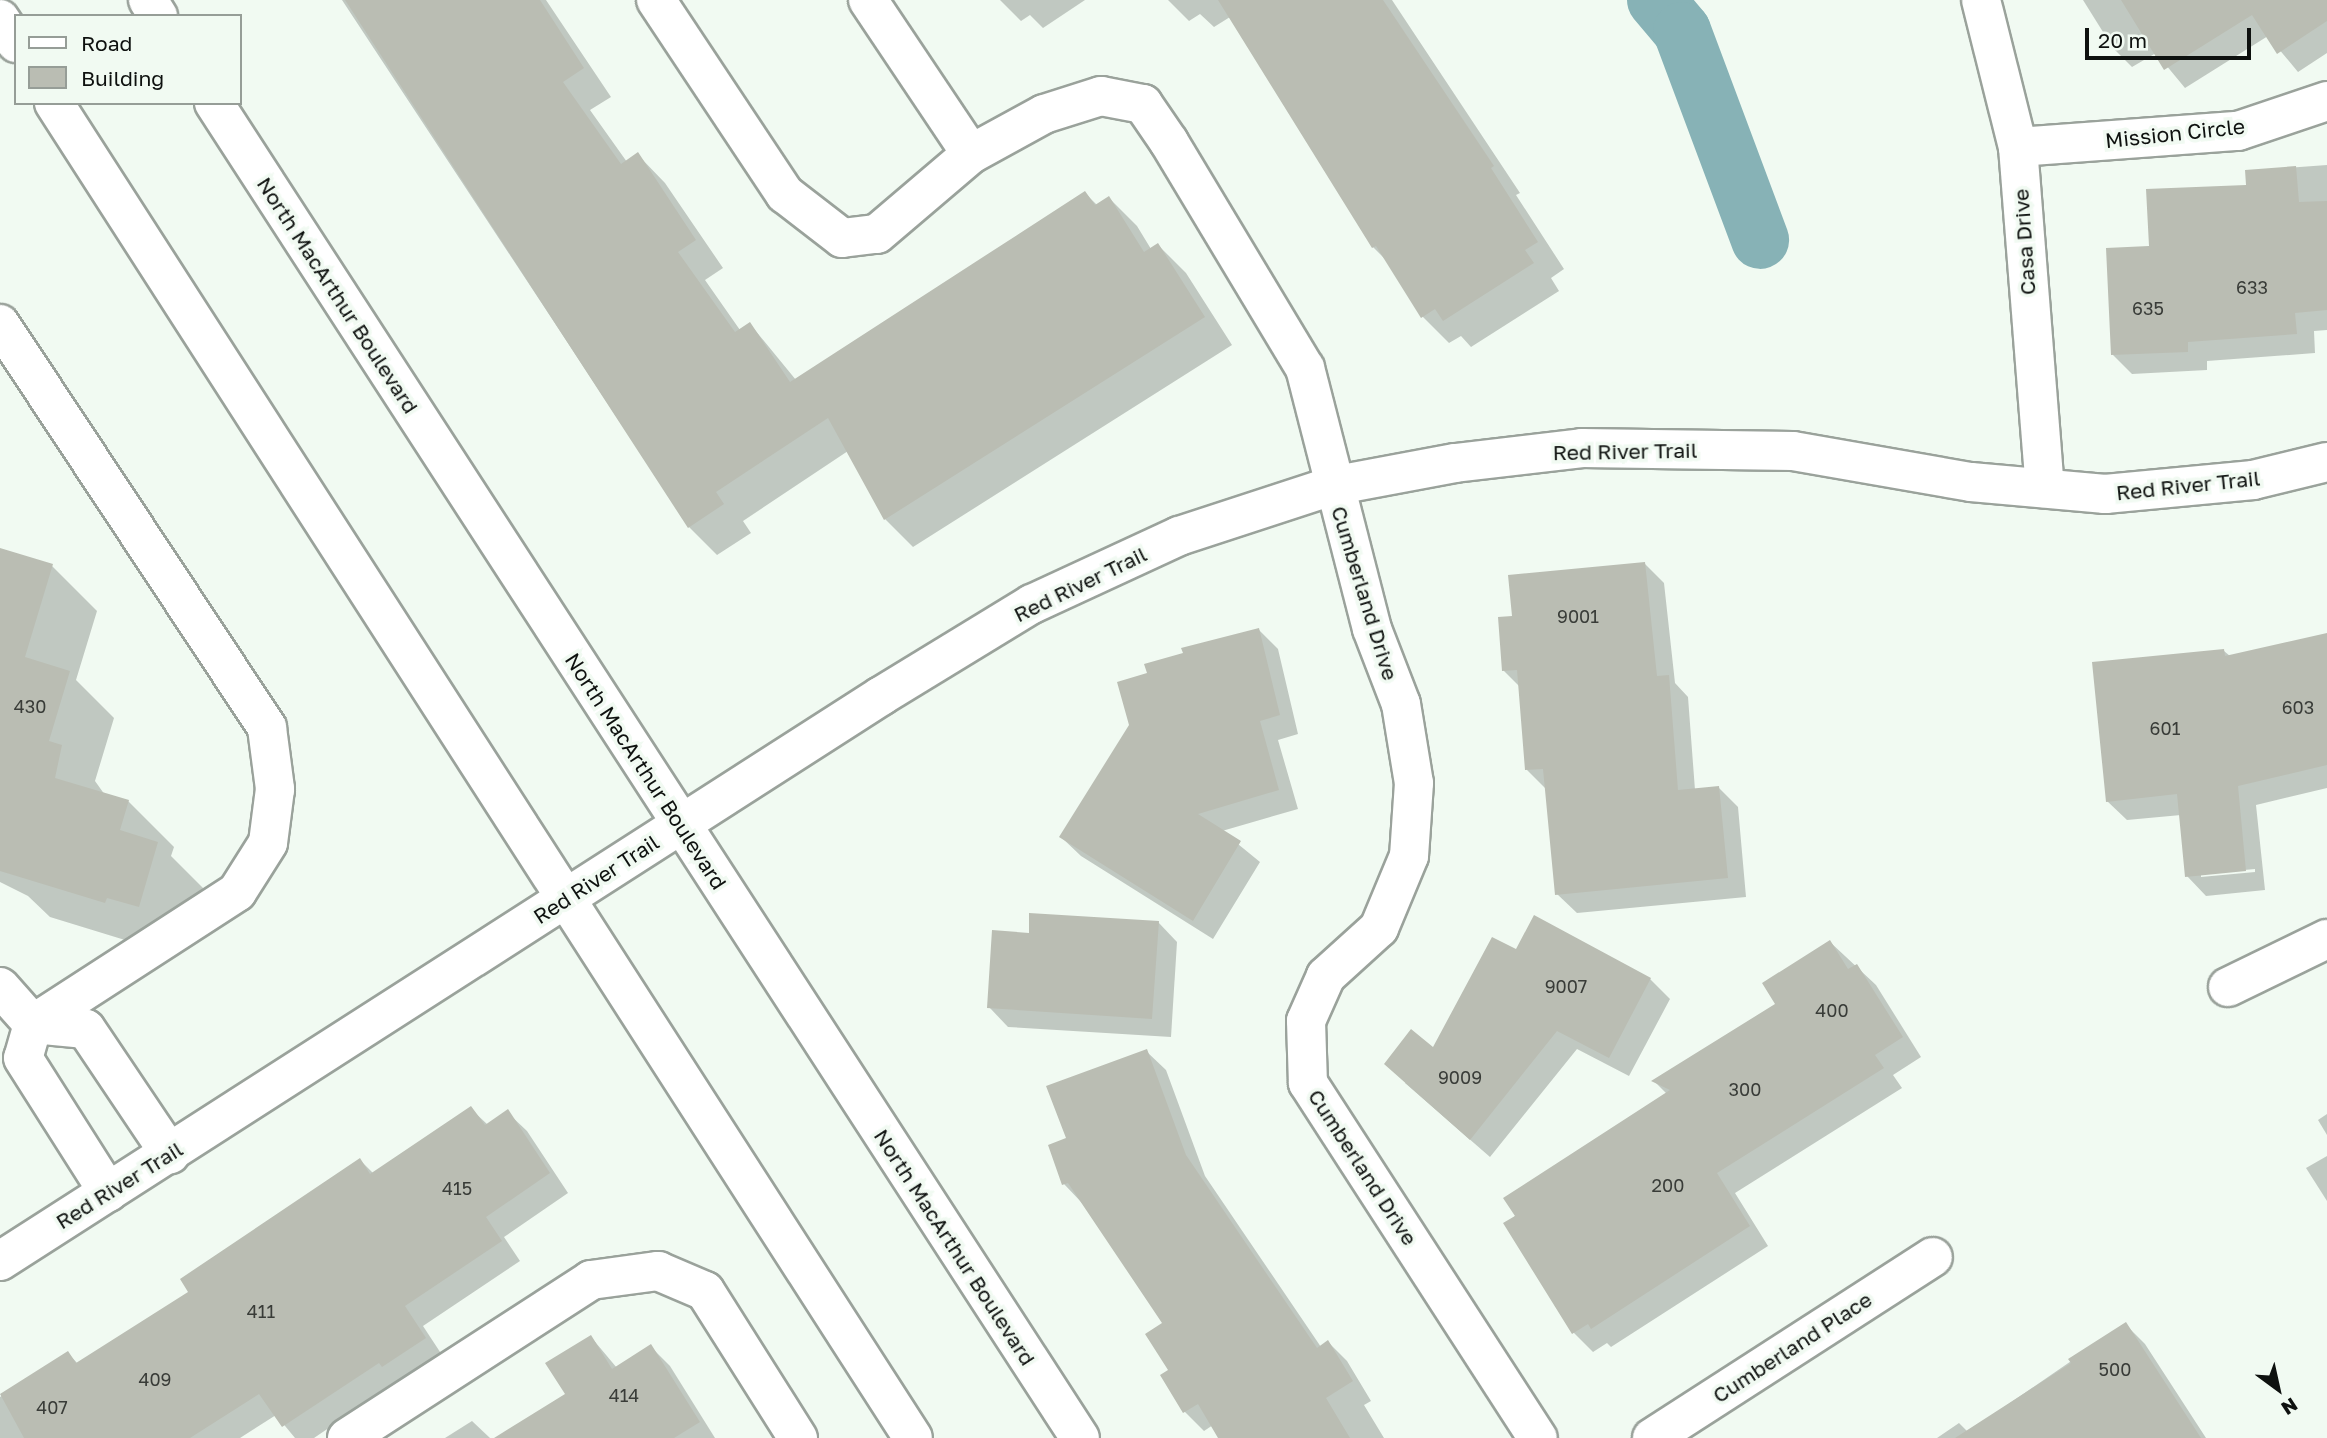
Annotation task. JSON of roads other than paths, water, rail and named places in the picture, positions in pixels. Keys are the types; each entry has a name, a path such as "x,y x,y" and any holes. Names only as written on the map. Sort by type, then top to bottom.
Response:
{"street":[{"name":"Cumberland Drive","path":"656,0 785,194 842,238 877,234 971,154 1044,114 1101,96 1143,104 1305,368 1332,486 1372,629 1401,704 1414,783 1409,856 1379,928 1326,976 1306,1021 1308,1083 1538,1438"},
{"path":"868,0 971,154"},
{"name":"Casa Drive","path":"1981,0 2018,147 2045,488"},
{"path":"0,19 14,40"},
{"name":"Mission Circle","path":"2018,147 2238,131 2327,101"},
{"path":"55,105 913,1438"},
{"name":"North MacArthur Boulevard","path":"216,105 1080,1438"},
{"path":"0,324 267,728 275,789 268,843 237,892 33,1024 23,1058 108,1192"},
{"name":"Red River Trail","path":"0,1261 566,898 1032,604 1178,536 1332,486 1455,463 1582,448 1793,451 1971,482 2105,494 2253,480 2327,462"},
{"path":"2228,987 2327,939"},
{"path":"0,987 33,1024 86,1029 170,1154"},
{"name":"Cumberland Place","path":"1652,1438 1933,1257"},
{"path":"347,1438 591,1280 658,1270 705,1291 797,1438"}],"waterway":[{"path":"1656,0 1682,31 1760,240"}]}
